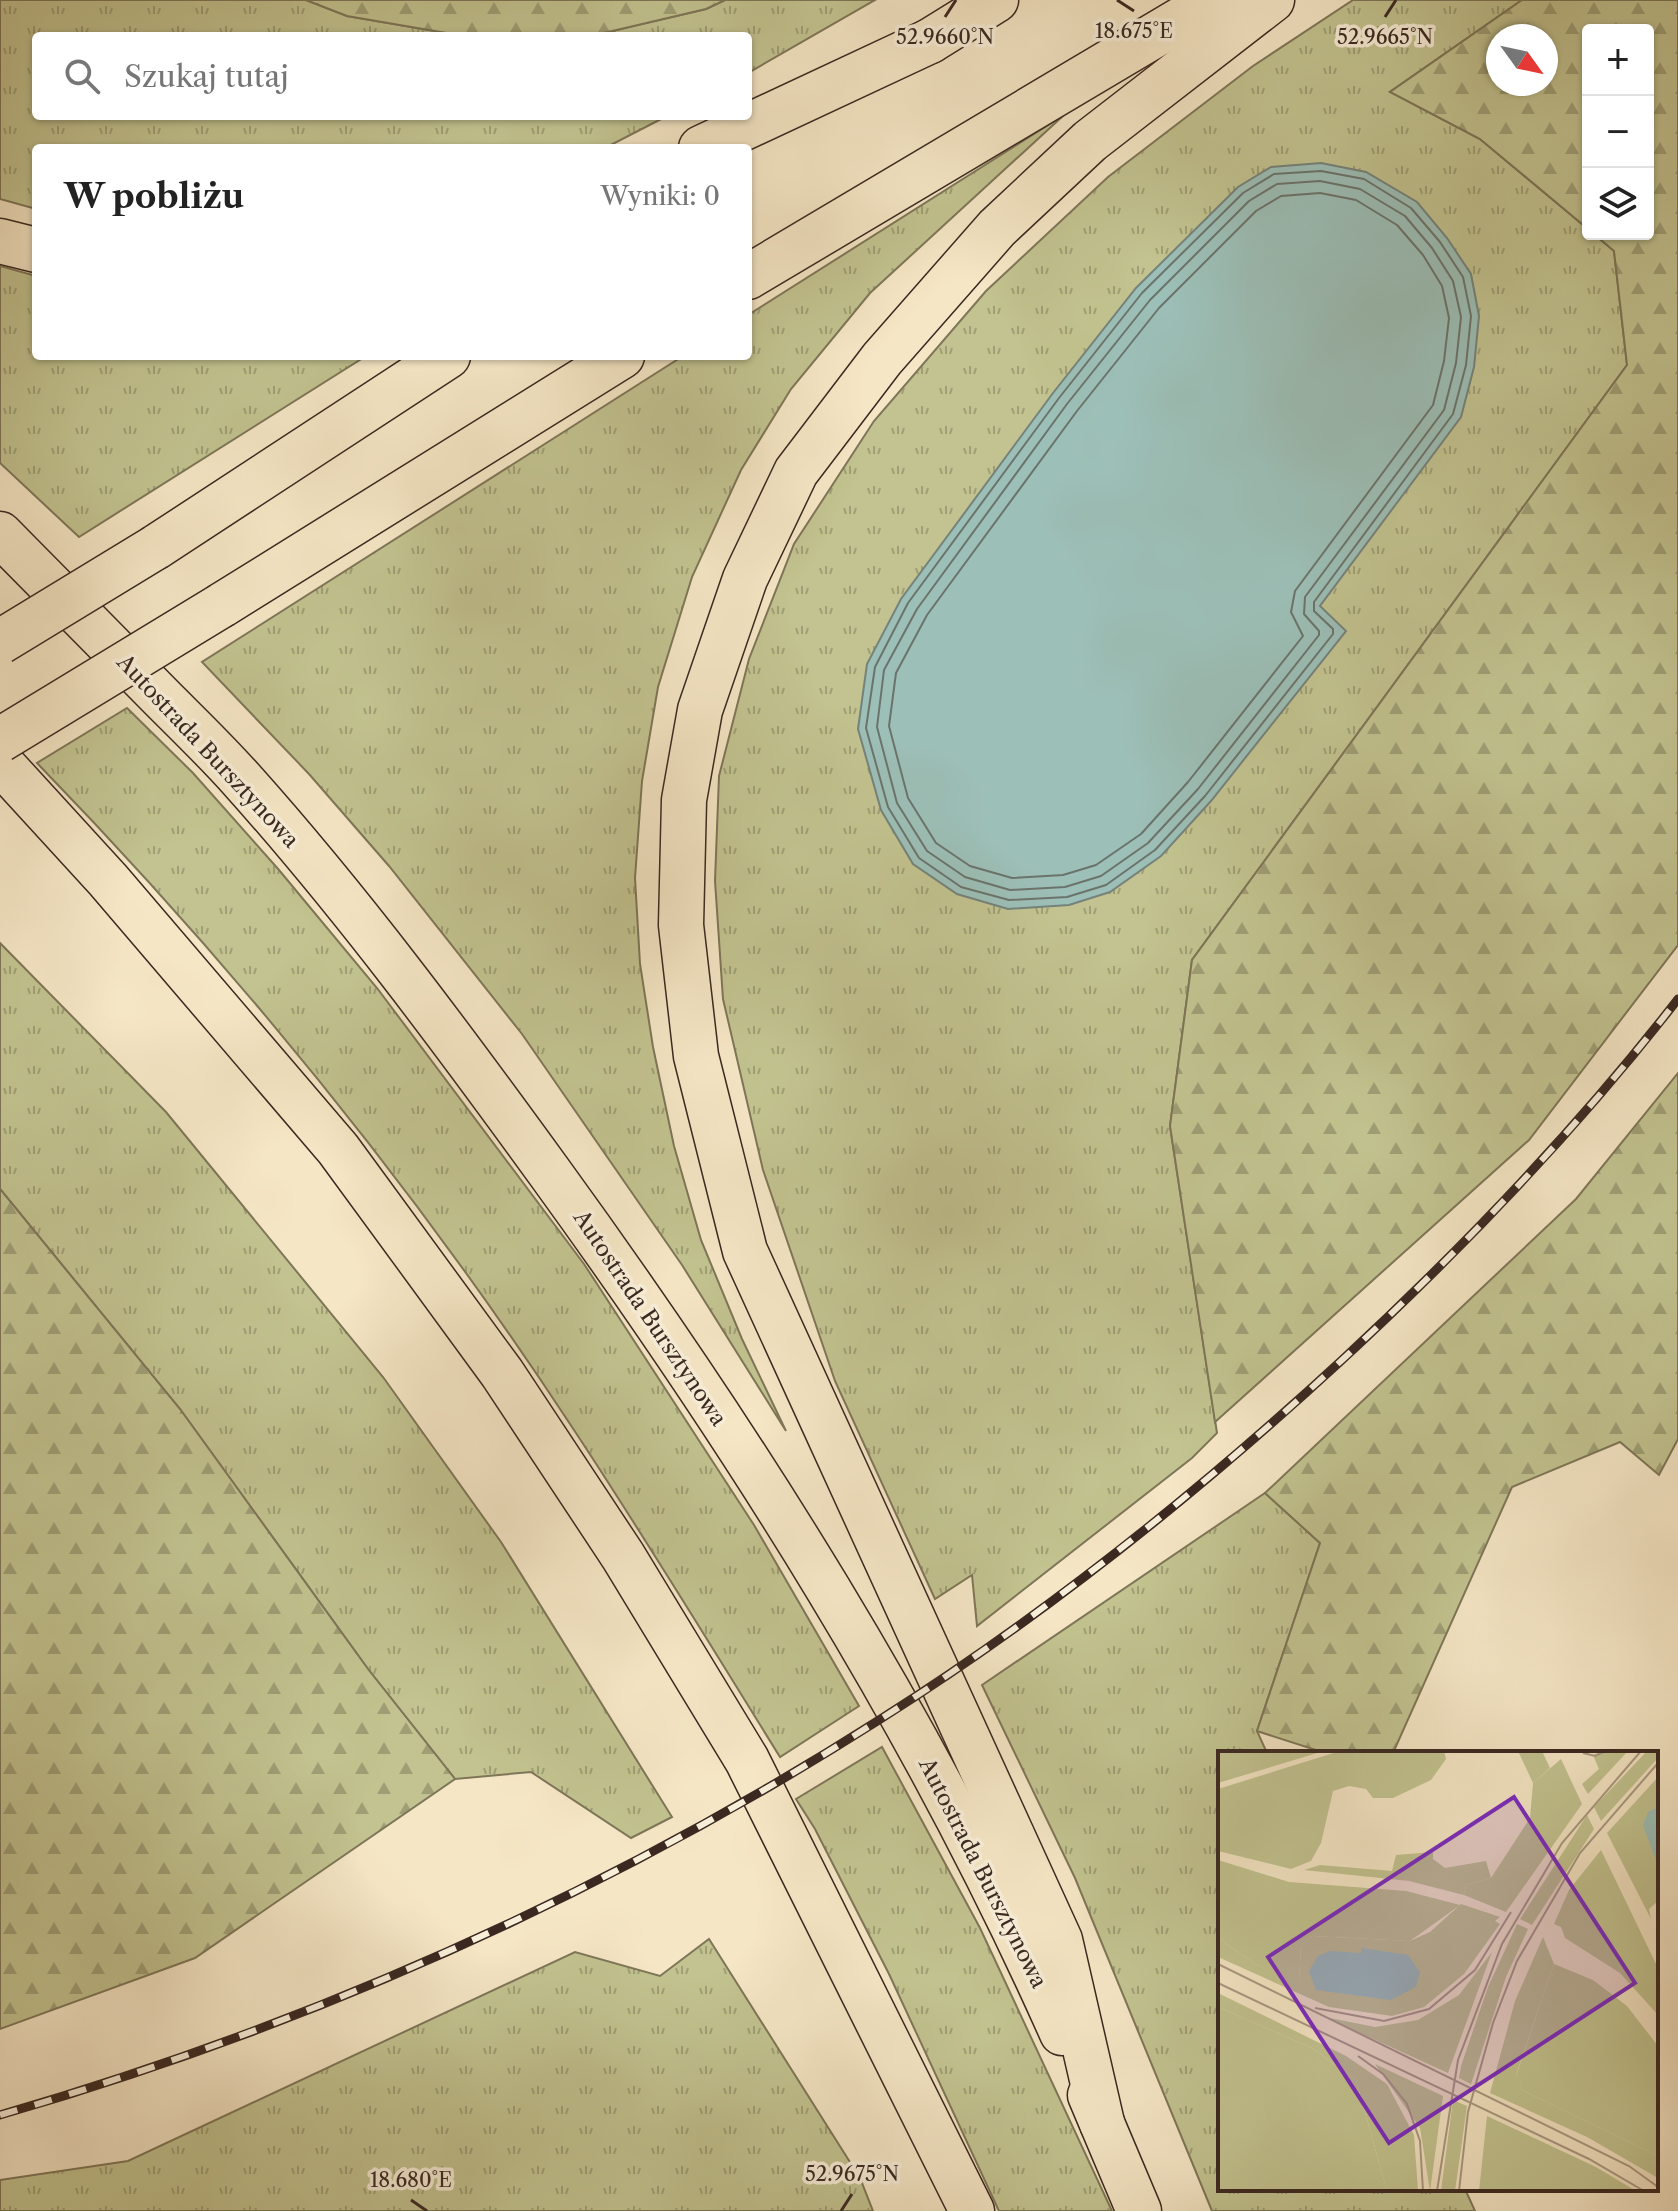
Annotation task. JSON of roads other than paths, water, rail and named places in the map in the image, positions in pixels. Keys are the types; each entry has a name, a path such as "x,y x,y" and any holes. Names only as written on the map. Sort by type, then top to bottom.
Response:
{"highway":[{"path":"752,157 996,0"},
{"path":"752,275 1214,0"},
{"path":"1102,2123 1060,1940 745,1251 696,1056 681,925 684,800 705,695 745,579 796,472 882,359 997,228 1090,141 1272,0"},
{"path":"710,144 930,41"},
{"path":"0,241 32,249"},
{"path":"0,642 156,547 442,360"},
{"path":"0,740 616,360"},
{"name":"Autostrada Bursztynowa","path":"0,534 240,777 350,908 450,1036 632,1287 796,1535 938,1780 1025,1951 1139,2211"},
{"path":"0,762 108,880 338,1149 502,1373 623,1556 747,1760 972,2211"}],"water":[{"path":"1321,163 1366,172 1417,202 1447,238 1471,274 1479,316 1474,367 1461,417 1320,606 1346,631 1211,801 1161,856 1110,892 1069,905 1008,909 957,894 913,864 881,810 858,729 867,664 901,599 1053,393 1136,288 1238,187 1271,167"}],"railway":[{"path":"0,2115 230,2040 454,1949 670,1842 776,1783 940,1680 1060,1595 1176,1504 1342,1360 1517,1187 1600,1095 1678,999"}]}
